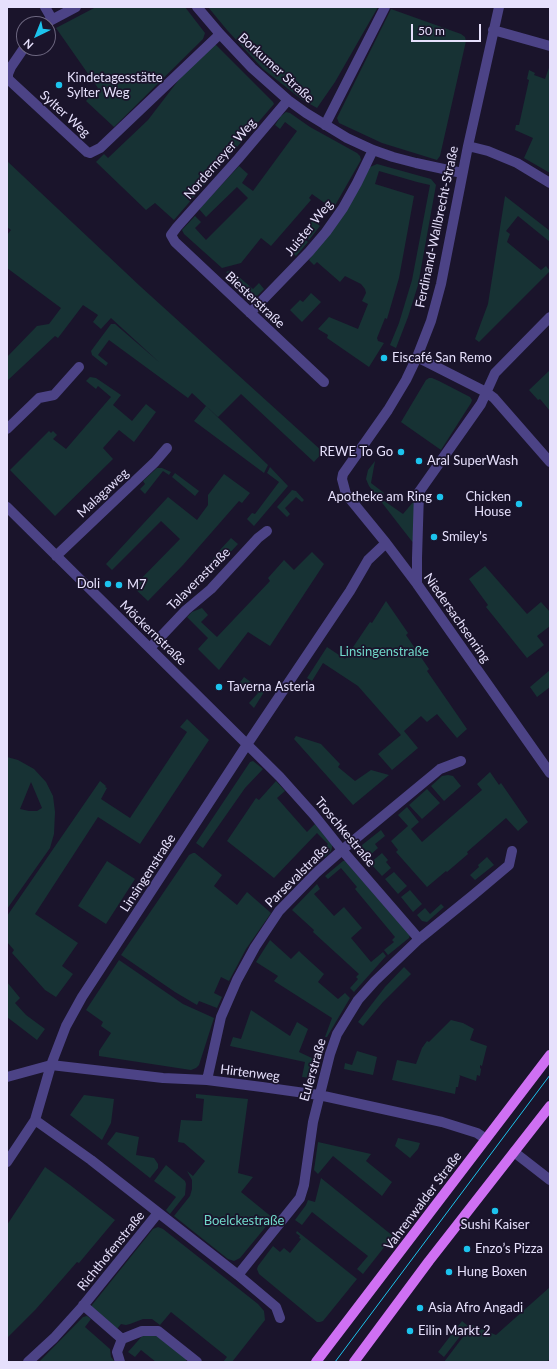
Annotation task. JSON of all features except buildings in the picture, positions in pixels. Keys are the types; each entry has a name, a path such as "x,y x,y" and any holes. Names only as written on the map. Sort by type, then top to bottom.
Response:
{"main road":[{"name":"Vahrenwalder Straße","path":"316,1362 550,1055"},
{"path":"354,1362 429,1261 550,1106"}],"street":[{"path":"56,18 76,7"},
{"name":"Borkumer Straße","path":"197,7 252,68 288,100 325,125 347,138 373,150 416,163 462,173"},
{"path":"325,125 385,7"},
{"name":"Ferdinand-Wallbrecht-Straße","path":"342,479 343,474 388,410 406,380 431,321 441,284 462,173 499,7"},
{"path":"493,30 550,46"},
{"name":"Sylter Weg","path":"19,56 11,67 8,74 8,79 87,152 90,153 100,148 220,34"},
{"name":"Norderneyer Weg","path":"172,235 177,227 288,100"},
{"path":"468,146 488,151 517,163 550,183"},
{"name":"Juister Weg","path":"250,313 309,252 326,232 343,208 373,150"},
{"name":"Biesterstraße","path":"172,235 175,242 324,382"},
{"path":"417,584 419,492 481,404 495,373 550,317"},
{"path":"417,357 486,392 494,398 550,462"},
{"path":"7,429 39,398 54,395 79,367"},
{"name":"Malagaweg","path":"56,556 155,462 167,448"},
{"name":"Niedersachsenring","path":"342,479 346,494 417,584 550,773"},
{"name":"Möckernstraße","path":"7,507 248,743"},
{"name":"Talaverastraße","path":"150,648 186,610 211,589 258,538 268,530"},
{"name":"Linsingenstraße","path":"7,1162 35,1120 51,1065 66,1026 82,997 248,743 350,591 368,560 386,543"},
{"name":"Troschkestraße","path":"248,743 280,776 342,850 420,938"},
{"name":"Parsevalstraße","path":"206,1080 221,1017 237,980 255,946 271,922 291,898 342,850 440,769 461,761"},
{"name":"Eulerstraße","path":"238,1276 300,1198 304,1185 313,1122 330,1054 337,1034 354,1005 375,980 420,938 509,865 512,851"},
{"name":"Hirtenweg","path":"7,1077 51,1065 163,1078 206,1080 319,1095 442,1122 477,1133 486,1139"},
{"path":"35,1120 91,1160 238,1276 276,1307 280,1318"},
{"path":"514,1152 550,1180"},
{"name":"Richthofenstraße","path":"28,1362 54,1338 83,1305 158,1212"},
{"name":"Richthofenstraße","path":"83,1305 122,1339"},
{"path":"120,1362 117,1352 122,1339 142,1331 158,1331 197,1362"}],"green space":[{"path":"96,7 185,7 205,33 203,39 114,127 86,101 98,88 56,28"},
{"path":"208,7 378,7 335,82 317,108 301,99 263,69"},
{"path":"391,9 461,34 465,37 466,41 440,156 437,160 382,143 339,123 337,118"},
{"path":"215,44 274,104 174,220 155,203 146,210 96,162 104,154 108,158 148,120 184,73"},
{"path":"550,65 550,173 524,158 533,138 515,130 516,125 519,125 529,80 527,79 529,70 535,73 534,75 545,79"},
{"path":"286,112 357,153 361,160 333,209 312,194 309,198 311,200 271,246 261,238 241,263 222,268 184,234 182,230 195,216 201,222 195,228 206,240 248,198 237,187 206,217 199,209 239,166 248,174 242,183 253,191 297,131 285,122 280,129 275,125 281,116"},
{"path":"7,161 141,287 323,452 314,462 241,394 218,417 192,393 188,398 109,340 98,355 108,363 106,366 92,355 91,351 111,324 115,324 159,362 111,318 101,329 93,322 98,315 83,305 58,338 55,336 7,381 7,357 37,326 49,324 61,308 7,268 7,235 11,230 7,227"},
{"path":"377,164 431,179 436,185 418,285 396,348 390,345 399,323 412,280 430,185 379,171 375,184 414,196 399,278 387,319 385,318 377,338 378,341 384,343 369,367 327,338 328,335 318,329 329,317 358,329 368,304 362,301 366,293 365,289 361,284 345,276 340,282 317,262 314,265 309,260 370,167"},
{"path":"505,196 550,231 550,242 518,216 506,231 510,234 507,242 541,270 546,266 550,271 479,342 475,339 488,304"},
{"path":"313,220 320,226 309,240 301,234"},
{"path":"300,236 308,242 296,256 288,249"},
{"path":"231,270 253,289 259,283 264,289 256,297 251,296 226,272"},
{"path":"311,293 321,302 302,322 290,310 300,300 303,302"},
{"path":"550,370 550,411 540,399 538,400 529,390"},
{"path":"90,377 96,378 121,395 113,405 132,421 146,404 156,412 134,442 119,430 103,448 113,459 55,516 10,470 49,431 51,433 53,431 57,435 53,439 66,449 111,397 98,386 96,389 86,381"},
{"path":"429,378 439,381 470,397 472,400 441,450 401,422 426,380"},
{"path":"206,406 268,465 264,473 194,421"},
{"path":"375,461 371,483 384,493 380,498 403,514 414,501 414,544 369,486 366,479 368,470"},
{"path":"270,467 288,486 254,526 247,519 252,513 255,514 279,482 267,473"},
{"path":"157,468 162,468 171,472 169,475 163,471 145,494 140,489 145,484 143,481"},
{"path":"175,473 199,491 195,496 172,477"},
{"path":"224,474 250,493 242,503 239,501 183,565 148,601 133,587 180,539 161,521 112,570 106,564 168,497 197,520 208,505 208,495"},
{"path":"292,490 296,491 304,500 302,502 296,497 285,508 290,514 287,517 277,507"},
{"path":"231,538 238,544 226,557 219,551"},
{"path":"312,552 324,564 270,646 248,632 219,670 198,649 208,638 187,617 192,612 202,608 208,615 201,622 217,637 270,581 268,578 284,560 294,570"},
{"path":"217,554 224,560 212,573 205,568"},
{"path":"485,566 527,614 541,602 550,612 550,626 537,636 544,645 527,658 486,607 488,605 469,579"},
{"path":"386,601 408,633 406,635 429,669 427,671 467,729 457,738 437,714 427,722 421,716 404,731 418,748 392,770 378,754 401,735 358,686 323,663 312,681 307,678 327,647 345,659 370,622 372,623"},
{"path":"550,670 550,687 537,697 530,687"},
{"path":"244,677 264,692 254,708 249,703 258,693 247,683 239,691 236,688"},
{"path":"187,719 209,740 140,844 98,817 35,914 78,943 62,966 73,974 56,997 45,990 12,953 14,950 7,942 7,916 100,781 107,788 101,799 130,818 187,732 180,727"},
{"path":"296,736 321,744 340,764 338,767 355,781 371,770 389,775 353,805 294,739"},
{"path":"7,757 18,760 34,769 46,782 53,796 55,812 54,834 50,848 7,909","holes":["31,782 42,808 37,811 20,809"]},
{"path":"253,761 263,769 245,788 203,848 196,843 250,762"},
{"path":"490,772 499,785 501,783 528,822 518,831 506,818 467,852 468,854 427,887 396,852 398,850 391,841 408,826 398,815 407,807 419,822 411,829 422,842 482,790 477,784"},
{"path":"442,776 453,776 461,786 444,801 431,786"},
{"path":"276,781 285,791 277,798 307,832 315,824 332,844 332,848 325,857 321,853 328,844 317,833 274,878 227,841 256,798 259,800"},
{"path":"427,789 440,803 422,819 409,805"},
{"path":"381,830 385,836 375,844 378,848 367,858 360,849 362,845"},
{"path":"195,853 222,875 214,886 237,905 247,892 271,913 246,949 229,981 221,977 214,993 222,997 217,1008 199,1001 197,1005 175,992 121,955 189,855"},
{"path":"382,853 388,860 386,862 391,868 382,876 370,863"},
{"path":"487,857 494,865 475,880 470,875"},
{"path":"107,861 135,879 106,924 78,906"},
{"path":"345,861 410,935 409,938 388,955 384,950 394,942 392,940 395,937 355,889 357,887 341,868 328,879 325,876"},
{"path":"394,872 407,886 398,894 385,879"},
{"path":"317,884 320,889 314,894 334,916 344,907 362,928 351,938 371,962 383,952 386,956 354,992 350,988 358,979 356,977 359,974 313,932 314,930 292,910"},
{"path":"410,890 422,904 413,912 401,897"},
{"path":"441,904 444,907 427,922 422,921 417,915 425,908 430,914"},
{"path":"270,940 291,959 299,951 324,974 318,982 338,999 345,993 350,998 327,1037 325,1037 332,1018 274,981 278,976 256,962"},
{"path":"119,960 183,1004 214,1018 199,1065 196,1068 191,1070 99,1056 99,1051 111,1033 101,1026 103,1022 86,1010"},
{"path":"404,967 411,974 383,1002 363,1026 358,1022 385,987"},
{"path":"7,982 20,998 15,1003 26,1015 45,1029 37,1040 7,1017"},
{"path":"251,1010 290,1036 297,1022 308,1029 299,1052 316,1060 319,1051 321,1051 311,1078 302,1077 305,1062 230,1046 233,1037 241,1039"},
{"path":"451,1020 463,1023 474,1029 470,1040 487,1046 482,1066 480,1065 480,1076 477,1075 476,1081 459,1075 458,1087 456,1087 455,1094 392,1080 397,1060 416,1064 422,1048 427,1041 429,1042"},
{"path":"357,1051 377,1057 373,1075 344,1069 345,1063 352,1065"},
{"name":"Boelckestraße","path":"196,1094 248,1099 238,1173 253,1177 241,1192 273,1218 240,1258 234,1261 228,1259 174,1216 190,1196 192,1180 187,1171 193,1176 205,1161 184,1143 178,1142 181,1120 202,1121 204,1099 196,1098"},
{"path":"84,1095 114,1099 111,1123 102,1140 70,1115"},
{"path":"116,1132 139,1137 136,1155 154,1158 158,1164 158,1168 150,1178 107,1144"},
{"path":"398,1138 420,1143 418,1149 410,1158 395,1146"},
{"path":"318,1142 371,1154 366,1161 392,1182 382,1196 333,1156 318,1174 314,1170"},
{"path":"166,1165 185,1181 186,1184 185,1195 170,1214 166,1210 176,1197 154,1181"},
{"path":"45,1167 115,1220 79,1263 77,1262 36,1309 7,1338 7,1225"},
{"path":"321,1178 393,1236 363,1274 357,1269 368,1256 312,1212 302,1225 295,1220 308,1200 315,1202"},
{"path":"158,1227 163,1229 258,1304 264,1311 265,1320 232,1362 223,1362 227,1357 171,1312 160,1325 152,1319 143,1319 126,1325 121,1324 117,1329 92,1307 92,1305 153,1229"},
{"path":"297,1231 357,1279 323,1321 320,1322 317,1322 259,1274 257,1269 273,1246 280,1252 284,1248 290,1253 301,1239 296,1233"},
{"path":"550,1287 550,1359 546,1362 444,1362 472,1325 496,1335"},
{"path":"87,1316 91,1319 85,1327 110,1349 111,1357 115,1362 39,1362 83,1317"},
{"path":"462,1321 468,1326 444,1357 438,1352"},
{"path":"143,1335 157,1335 186,1358 186,1362 156,1362 141,1350 135,1357 128,1352"}],"tram line":[{"path":"335,1362 550,1075"}],"place":[{"name":"Kindetagesstätte Sylter Weg","path":"59,85"},
{"name":"Eiscafé San Remo","path":"384,358"},
{"name":"REWE To Go","path":"401,452"},
{"name":"Aral SuperWash","path":"419,461"},
{"name":"Apotheke am Ring","path":"440,497"},
{"name":"Chicken House","path":"519,504"},
{"name":"Smiley's","path":"434,537"},
{"name":"Doli","path":"108,584"},
{"name":"M7","path":"119,585"},
{"name":"Taverna Asteria","path":"219,687"},
{"name":"Sushi Kaiser","path":"495,1211"},
{"name":"Enzo’s Pizza","path":"467,1249"},
{"name":"Hung Boxen","path":"449,1272"},
{"name":"Asia Afro Angadi","path":"420,1308"},
{"name":"Eilin Markt 2","path":"410,1331"}]}
